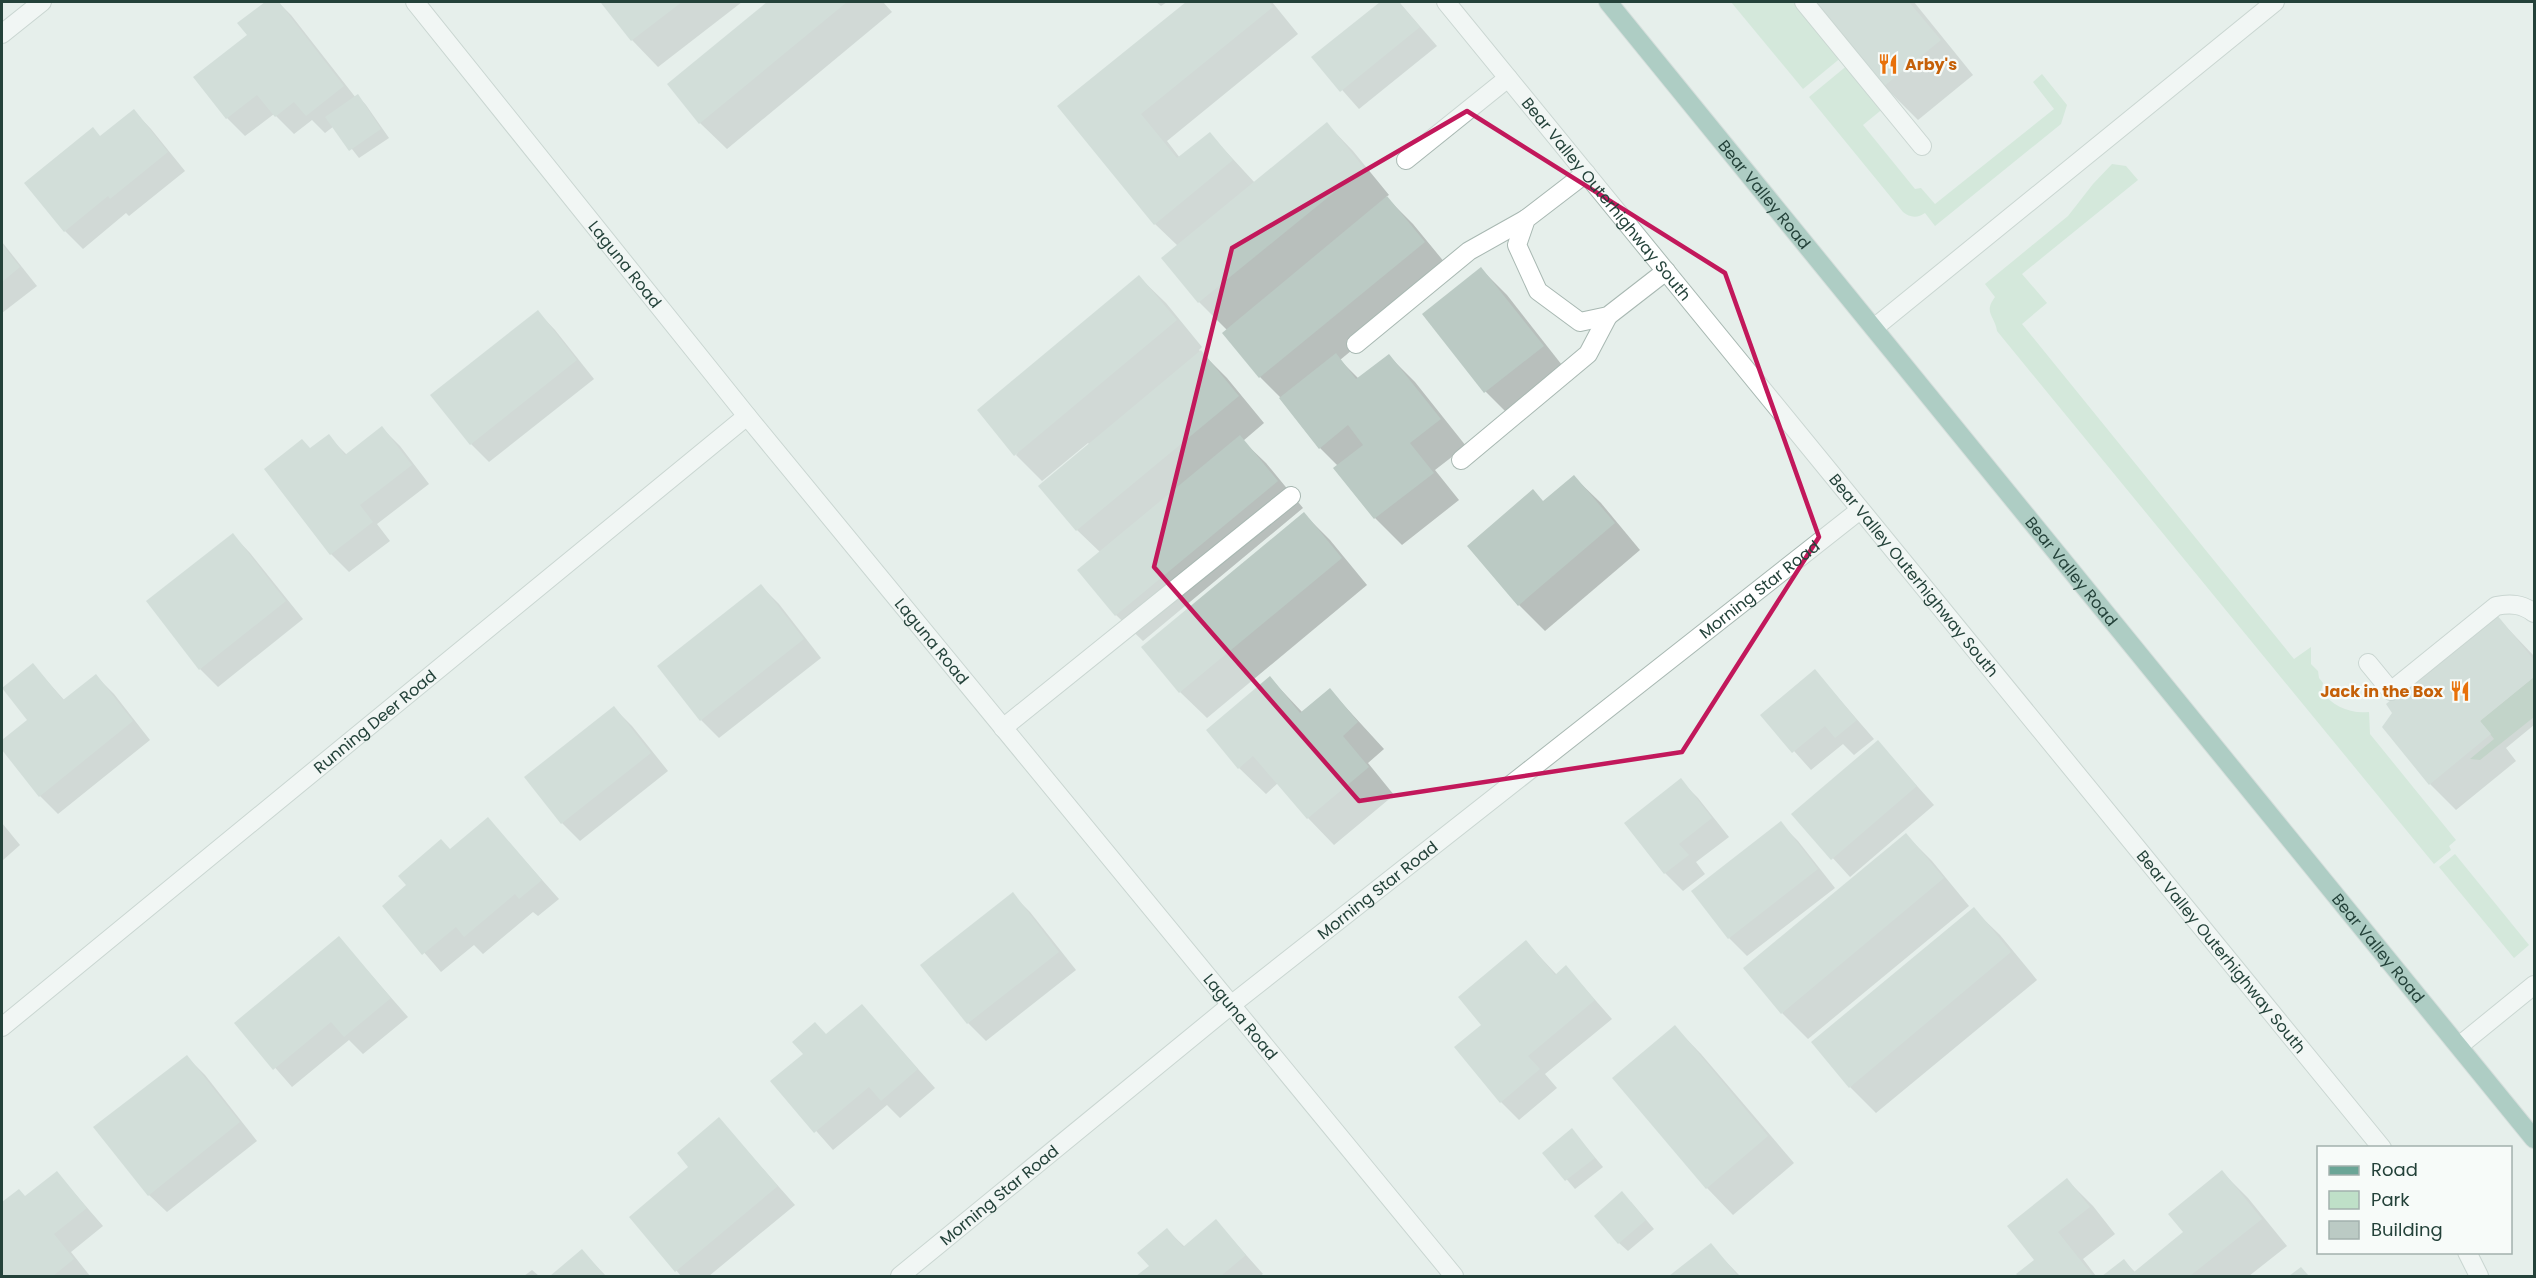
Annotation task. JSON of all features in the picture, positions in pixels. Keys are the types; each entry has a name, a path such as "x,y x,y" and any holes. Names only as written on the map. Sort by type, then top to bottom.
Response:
{"main road":[{"name":"Bear Valley Road","path":"1608,2 2535,1139"}],"street":[{"path":"2,34 42,2"},
{"name":"Laguna Road","path":"415,2 747,416 1454,1276"},
{"name":"Bear Valley Outerhighway South","path":"1446,2 2380,1146"},
{"path":"1804,2 1922,146"},
{"path":"1874,328 2275,2"},
{"path":"1406,160 1508,78"},
{"path":"1356,344 1469,251 1526,219 1586,173"},
{"path":"1526,219 1517,245 1538,291 1580,322 1608,316"},
{"path":"1461,460 1588,354 1608,316 1666,271"},
{"name":"Running Deer Road","path":"2,1027 747,416"},
{"path":"1003,728 1291,496"},
{"name":"Morning Star Road","path":"900,1276 1231,1005 1860,510"},
{"path":"2368,663 2391,691 2496,606 2517,604 2535,613"},
{"path":"2459,1046 2535,985"},
{"path":"2468,1254 2479,1276"}],"highlighted area":[{"path":"1467,111 1725,273 1819,537 1682,752 1359,801 1154,567 1232,248"}],"green space":[{"path":"1731,2 1798,2 1843,56 1803,89"},
{"path":"1849,64 1885,107 1863,125 1915,189 1921,188 1935,204 2054,109 2033,82 2042,74 2067,105 2061,124 1935,226 1925,213 1914,217 1903,212 1809,97"},
{"path":"2112,164 2126,166 2138,180 2022,274 2047,303 2022,324 2294,659 2311,647 2311,664 2318,671 2323,683 2321,691 2336,705 2355,712 2369,712 2370,734 2456,840 2449,846 2451,850 2434,864 1997,331 1990,311 1995,297 1985,284 2068,216"},
{"path":"2534,677 2534,717 2480,760 2470,759 2494,739 2480,721"},
{"path":"2455,854 2529,945 2514,958 2439,867"}],"building":[{"path":"265,2 279,2 344,86 306,116 294,102 275,117 257,95 226,119 193,77 247,35 237,23"},
{"path":"682,2 631,41 601,3"},
{"path":"767,2 847,2 699,124 667,84"},
{"path":"1186,2 1269,2 1273,7 1141,114 1177,158 1210,132 1233,160 1154,225 1057,106"},
{"path":"1380,2 1399,2 1420,27 1340,92 1311,57"},
{"name":"Arby's","path":"1813,2 1909,2 1941,40 1883,87"},
{"path":"358,94 381,129 349,151 325,117"},
{"path":"134,109 168,152 110,199 108,196 64,232 24,183 93,127 100,136"},
{"path":"1327,122 1364,168 1198,303 1161,258"},
{"path":"1387,196 1425,242 1259,378 1222,333"},
{"path":"2,244 20,267 2,282"},
{"path":"1481,267 1544,346 1484,393 1422,314"},
{"path":"1139,275 1177,320 1014,456 977,410"},
{"path":"538,310 577,360 470,445 430,395"},
{"path":"1201,350 1239,396 1076,531 1038,486"},
{"path":"1336,353 1356,379 1389,354 1441,419 1410,443 1434,473 1374,519 1333,468 1363,445 1348,425 1319,449 1279,398"},
{"path":"382,426 412,465 360,505 373,522 330,555 264,469 302,439 310,448 329,434 345,455"},
{"path":"1240,435 1278,481 1115,616 1077,570"},
{"path":"1574,475 1615,523 1518,606 1467,546 1533,489 1543,501"},
{"path":"1304,512 1342,558 1179,693 1141,647"},
{"path":"233,533 286,601 199,670 146,601"},
{"path":"761,584 804,639 700,721 657,666"},
{"name":"Jack in the Box","path":"2497,615 2534,660 2534,677 2480,721 2491,734 2429,785 2382,727 2392,713 2386,704"},
{"path":"33,663 63,700 96,674 133,721 39,797 2,750 2,740 27,720 2,688"},
{"path":"1815,669 1857,720 1835,738 1825,726 1792,753 1760,715"},
{"path":"1270,676 1300,713 1330,688 1358,722 1343,736 1369,767 1307,819 1253,756 1238,769 1206,730"},
{"path":"614,706 651,753 561,824 524,777"},
{"path":"1878,740 1917,786 1831,860 1791,814"},
{"path":"1681,778 1712,818 1679,844 1689,855 1664,874 1624,823"},
{"path":"488,817 542,880 519,899 515,894 464,937 456,927 422,955 382,906 406,885 398,876 441,839 450,849"},
{"path":"1781,821 1818,869 1728,939 1691,891"},
{"path":"1906,833 1944,878 1781,1014 1743,968"},
{"path":"1013,892 1059,952 967,1024 920,965"},
{"path":"1974,907 2011,952 1849,1088 1811,1042"},
{"path":"339,936 391,998 344,1037 331,1022 273,1070 234,1023"},
{"path":"1526,940 1555,975 1566,965 1595,1000 1528,1056 1540,1069 1500,1103 1454,1047 1481,1025 1458,997"},
{"path":"862,1004 918,1069 881,1101 869,1087 814,1133 770,1081 803,1054 792,1042 815,1022 826,1034"},
{"path":"1675,1025 1768,1136 1706,1189 1612,1078"},
{"path":"187,1055 240,1122 148,1196 93,1127"},
{"path":"719,1117 778,1186 675,1272 629,1217 688,1167 677,1153"},
{"path":"1572,1128 1595,1158 1565,1181 1542,1153"},
{"path":"2222,1170 2262,1219 2190,1276 2102,1276 2124,1259 2134,1272 2183,1232 2168,1214"},
{"path":"57,1171 87,1208 54,1234 74,1259 53,1276 2,1276 2,1202 19,1189 25,1196"},
{"path":"2067,1178 2090,1207 2058,1232 2093,1276 2018,1276 2016,1274 2034,1260 2007,1226"},
{"path":"1622,1191 1646,1220 1618,1244 1594,1216"},
{"path":"1216,1219 1246,1255 1221,1276 1136,1276 1149,1266 1137,1253 1167,1228 1183,1247"},
{"path":"1711,1243 1738,1276 1669,1276"},
{"path":"582,1249 605,1276 550,1276"},
{"path":"2301,1267 2309,1276 2289,1276"}],"place":[{"name":"Arby's","path":"1888,64"},
{"name":"Jack in the Box","path":"2460,691"}]}
